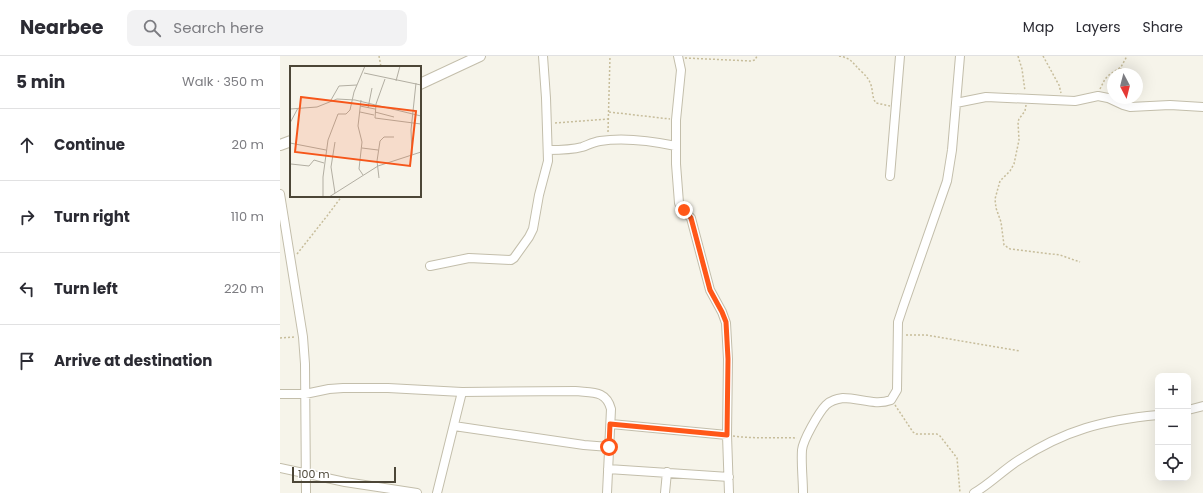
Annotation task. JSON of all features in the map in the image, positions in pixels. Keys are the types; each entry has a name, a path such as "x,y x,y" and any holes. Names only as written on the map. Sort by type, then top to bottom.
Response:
{"street":[{"path":"421,84 480,56"},
{"path":"430,266 469,258 507,260 514,258 529,237 533,229 539,195 548,161 543,56"},
{"path":"890,176 900,56"},
{"path":"804,493 802,450 805,438 826,405 834,400 852,399 877,403 891,400 897,390 898,322 947,181 952,150 960,56"},
{"path":"679,57 681,76 676,120 676,164 679,203 681,208 691,218 710,290 726,322 728,359 727,435 729,493"},
{"path":"956,103 986,97 1075,101 1098,96 1108,98 1124,106 1130,107 1170,105 1203,107"},
{"path":"280,145 290,140"},
{"path":"548,150 573,149 597,141 608,140 639,140 676,146"},
{"path":"280,194 291,266 300,310 303,337 306,493"},
{"path":"280,394 305,394 343,388 388,388 462,392 555,391 593,393 604,396 609,401 611,409 607,493"},
{"path":"437,493 462,392"},
{"path":"1191,409 1203,406"},
{"path":"974,493 1018,460 1067,433 1108,422 1155,415"},
{"path":"610,424 727,435"},
{"path":"454,426 584,445 609,447"},
{"path":"280,468 345,482 417,493"},
{"path":"608,469 729,477"},
{"path":"664,493 667,472"}],"path":[{"path":"378,56 381,66"},
{"path":"608,140 610,56"},
{"path":"679,57 751,61 755,60 757,56"},
{"path":"839,56 854,62 860,71 866,76 871,84 873,97 876,103 896,106"},
{"path":"1018,56 1023,75 1026,98 1025,111 1018,122 1019,140 1014,164 1010,171 1000,181 995,200 1001,222 1004,245 1010,249 1060,255 1080,262"},
{"path":"1043,56 1059,85 1064,100"},
{"path":"1098,96 1105,79 1108,75 1121,67 1127,56"},
{"path":"609,112 676,120"},
{"path":"547,124 608,119"},
{"path":"291,266 300,250 341,197"},
{"path":"898,334 926,336 1020,351"},
{"path":"280,338 303,337"},
{"path":"891,400 907,421 913,432 937,434 954,454 958,462 960,493"},
{"path":"727,435 758,438 805,438"}],"route":[{"path":"609,447 610,424 727,435 728,359 726,322 710,290 691,218 684,210"}]}
